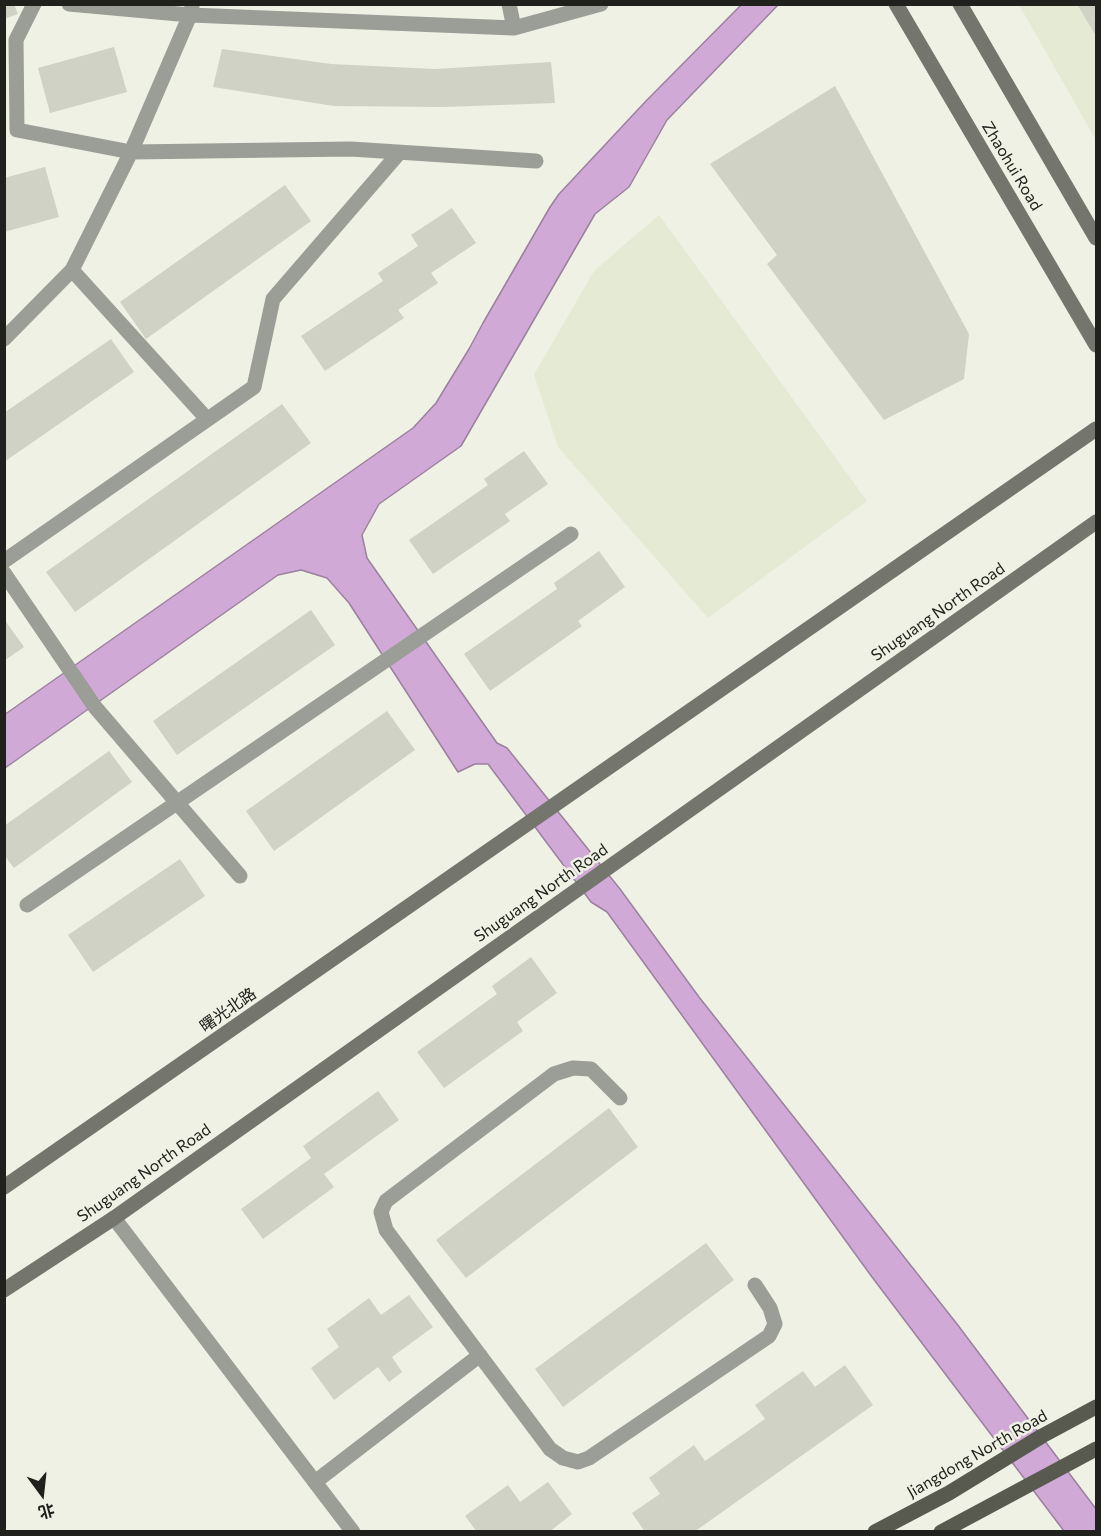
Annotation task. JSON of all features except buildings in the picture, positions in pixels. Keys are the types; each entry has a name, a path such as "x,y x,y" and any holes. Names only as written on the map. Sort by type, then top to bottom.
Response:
{"main road":[{"name":"Zhaohui Road","path":"896,4 1096,345"},
{"path":"960,4 1096,238"},
{"name":"曙光北路","path":"4,1187 1096,429"},
{"name":"Shuguang North Road","path":"4,1290 114,1218 1096,522"},
{"name":"Jiangdong North Road","path":"875,1532 949,1493 1042,1436 1096,1407"},
{"path":"941,1532 1091,1452"}],"street":[{"path":"34,4 10,43 17,130 131,152 351,149 536,161"},
{"path":"69,4 514,28 601,4"},
{"path":"509,4 514,28"},
{"path":"4,339 72,270 131,152 191,10"},
{"path":"4,561 254,387 273,299 399,153"},
{"path":"72,270 207,419"},
{"path":"27,905 571,534"},
{"path":"4,573 95,708 240,876"},
{"path":"620,1098 591,1069 573,1068 554,1074 386,1201 381,1212 386,1230 550,1449 563,1458 578,1462 589,1458 769,1336 775,1324 770,1308 754,1285"},
{"path":"114,1218 353,1532"},
{"path":"315,1482 480,1355"}],"shaded area":[{"path":"741,5 778,5 667,120 629,187 595,214 461,446 379,504 362,535 367,558 497,743 507,748 620,889 699,997 957,1324 1096,1509 1096,1531 1064,1531 872,1277 607,912 591,902 488,764 475,764 458,772 349,603 327,578 301,570 278,575 5,768 4,715 413,428 436,403 559,194 646,101"},
{"path":"1019,5 1096,5 1096,140"},
{"path":"659,215 867,501 708,618 558,447 534,375 594,271"}]}
